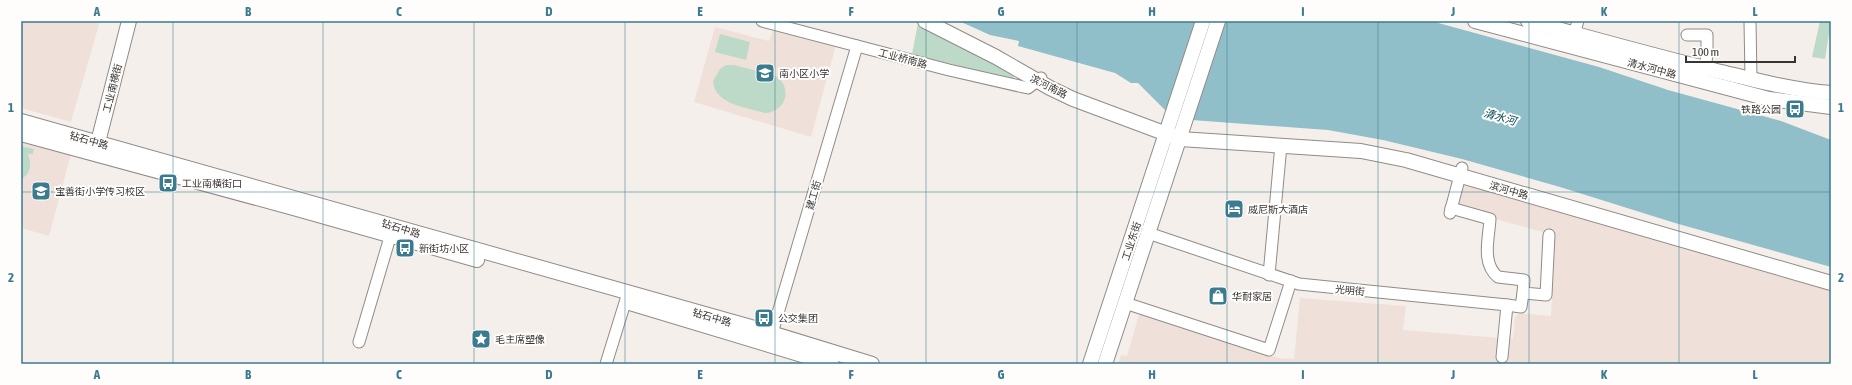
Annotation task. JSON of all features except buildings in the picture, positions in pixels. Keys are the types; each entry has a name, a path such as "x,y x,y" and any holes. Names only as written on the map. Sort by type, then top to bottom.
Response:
{"main road":[{"name":"工业南横街","path":"93,147 119,21"},
{"name":"工业南横街","path":"93,147 129,21"},
{"name":"滨河南路","path":"925,21 1040,79"},
{"name":"滨河南路","path":"938,21 1073,98 1182,130"},
{"name":"工业东街","path":"1090,364 1203,21"},
{"name":"工业东街","path":"1105,364 1218,21"},
{"name":"清水河中路","path":"1475,21 1574,34 1769,99 1831,106"},
{"name":"清水河中路","path":"1528,21 1779,86 1831,93"},
{"name":"钻石中路","path":"21,121 93,147 770,339 872,364"},
{"name":"滨河中路","path":"1182,130 1281,145 1361,151 1461,172 1831,275"},
{"name":"滨河中路","path":"1182,130 1366,144 1831,283"},
{"name":"钻石中路","path":"21,134 93,147"},
{"name":"钻石中路","path":"770,339 832,364"}],"street":[{"name":"工业桥南路","path":"762,21 949,70 1028,88 1040,79"},
{"path":"1750,21 1752,79"},
{"path":"1687,35 1707,35 1707,55 1705,68"},
{"name":"建工街","path":"770,339 857,46"},
{"path":"1270,275 1281,145"},
{"path":"1461,172 1450,210 1490,219 1487,259 1489,266 1498,277 1524,280 1523,293 1546,295 1549,235"},
{"path":"359,342 392,231"},
{"name":"光明街","path":"1148,233 1291,281 1345,289 1521,306 1523,293"},
{"path":"1125,303 1269,350 1291,281"},
{"path":"606,364 626,297"},
{"path":"1502,357 1507,305"}],"shaded area":[{"path":"21,21 100,21 71,122 21,108"},
{"name":"南小区小学","path":"715,27 769,41 774,27 836,45 811,137 694,102"},
{"name":"宝善街小学传习校区","path":"21,141 71,154 49,236 21,228"},
{"path":"1462,184 1831,291 1831,364 1118,364 1121,355 1127,356 1140,311 1279,358 1294,359 1300,298 1406,306 1403,330 1513,339 1515,317 1520,313 1551,316 1552,298 1549,298 1553,235 1456,208"}],"green space":[{"path":"1820,21 1831,21 1831,34 1829,34 1825,59 1812,57"},
{"path":"918,23 961,43 1016,73 1013,80 912,54"},
{"path":"720,34 750,42 746,60 715,52"},
{"path":"726,65 734,65 776,76 781,81 786,93 782,104 772,112 765,113 741,107 725,100 715,89 713,81 720,69"},
{"path":"21,146 34,149 33,154 28,154 30,161 29,172 21,179"},
{"path":"477,330 491,334 487,347 474,343"}],"water":[{"name":"清水河","path":"959,21 1431,21 1599,67 1668,90 1781,121 1831,140 1831,267 1675,223 1560,187 1462,159 1383,140 1328,130 1192,120 1166,111 1138,83 1131,83 1115,73 1018,46 1019,41 990,35"}],"place":[{"name":"南小区小学","path":"765,73"},
{"name":"铁路公园","path":"1795,109"},
{"name":"工业南横街口","path":"168,183"},
{"name":"宝善街小学传习校区","path":"41,191"},
{"name":"威尼斯大酒店","path":"1234,209"},
{"name":"新街坊小区","path":"405,248"},
{"name":"华耐家居","path":"1218,296"},
{"name":"公交集团","path":"764,318"},
{"name":"毛主席塑像","path":"481,339"}]}
